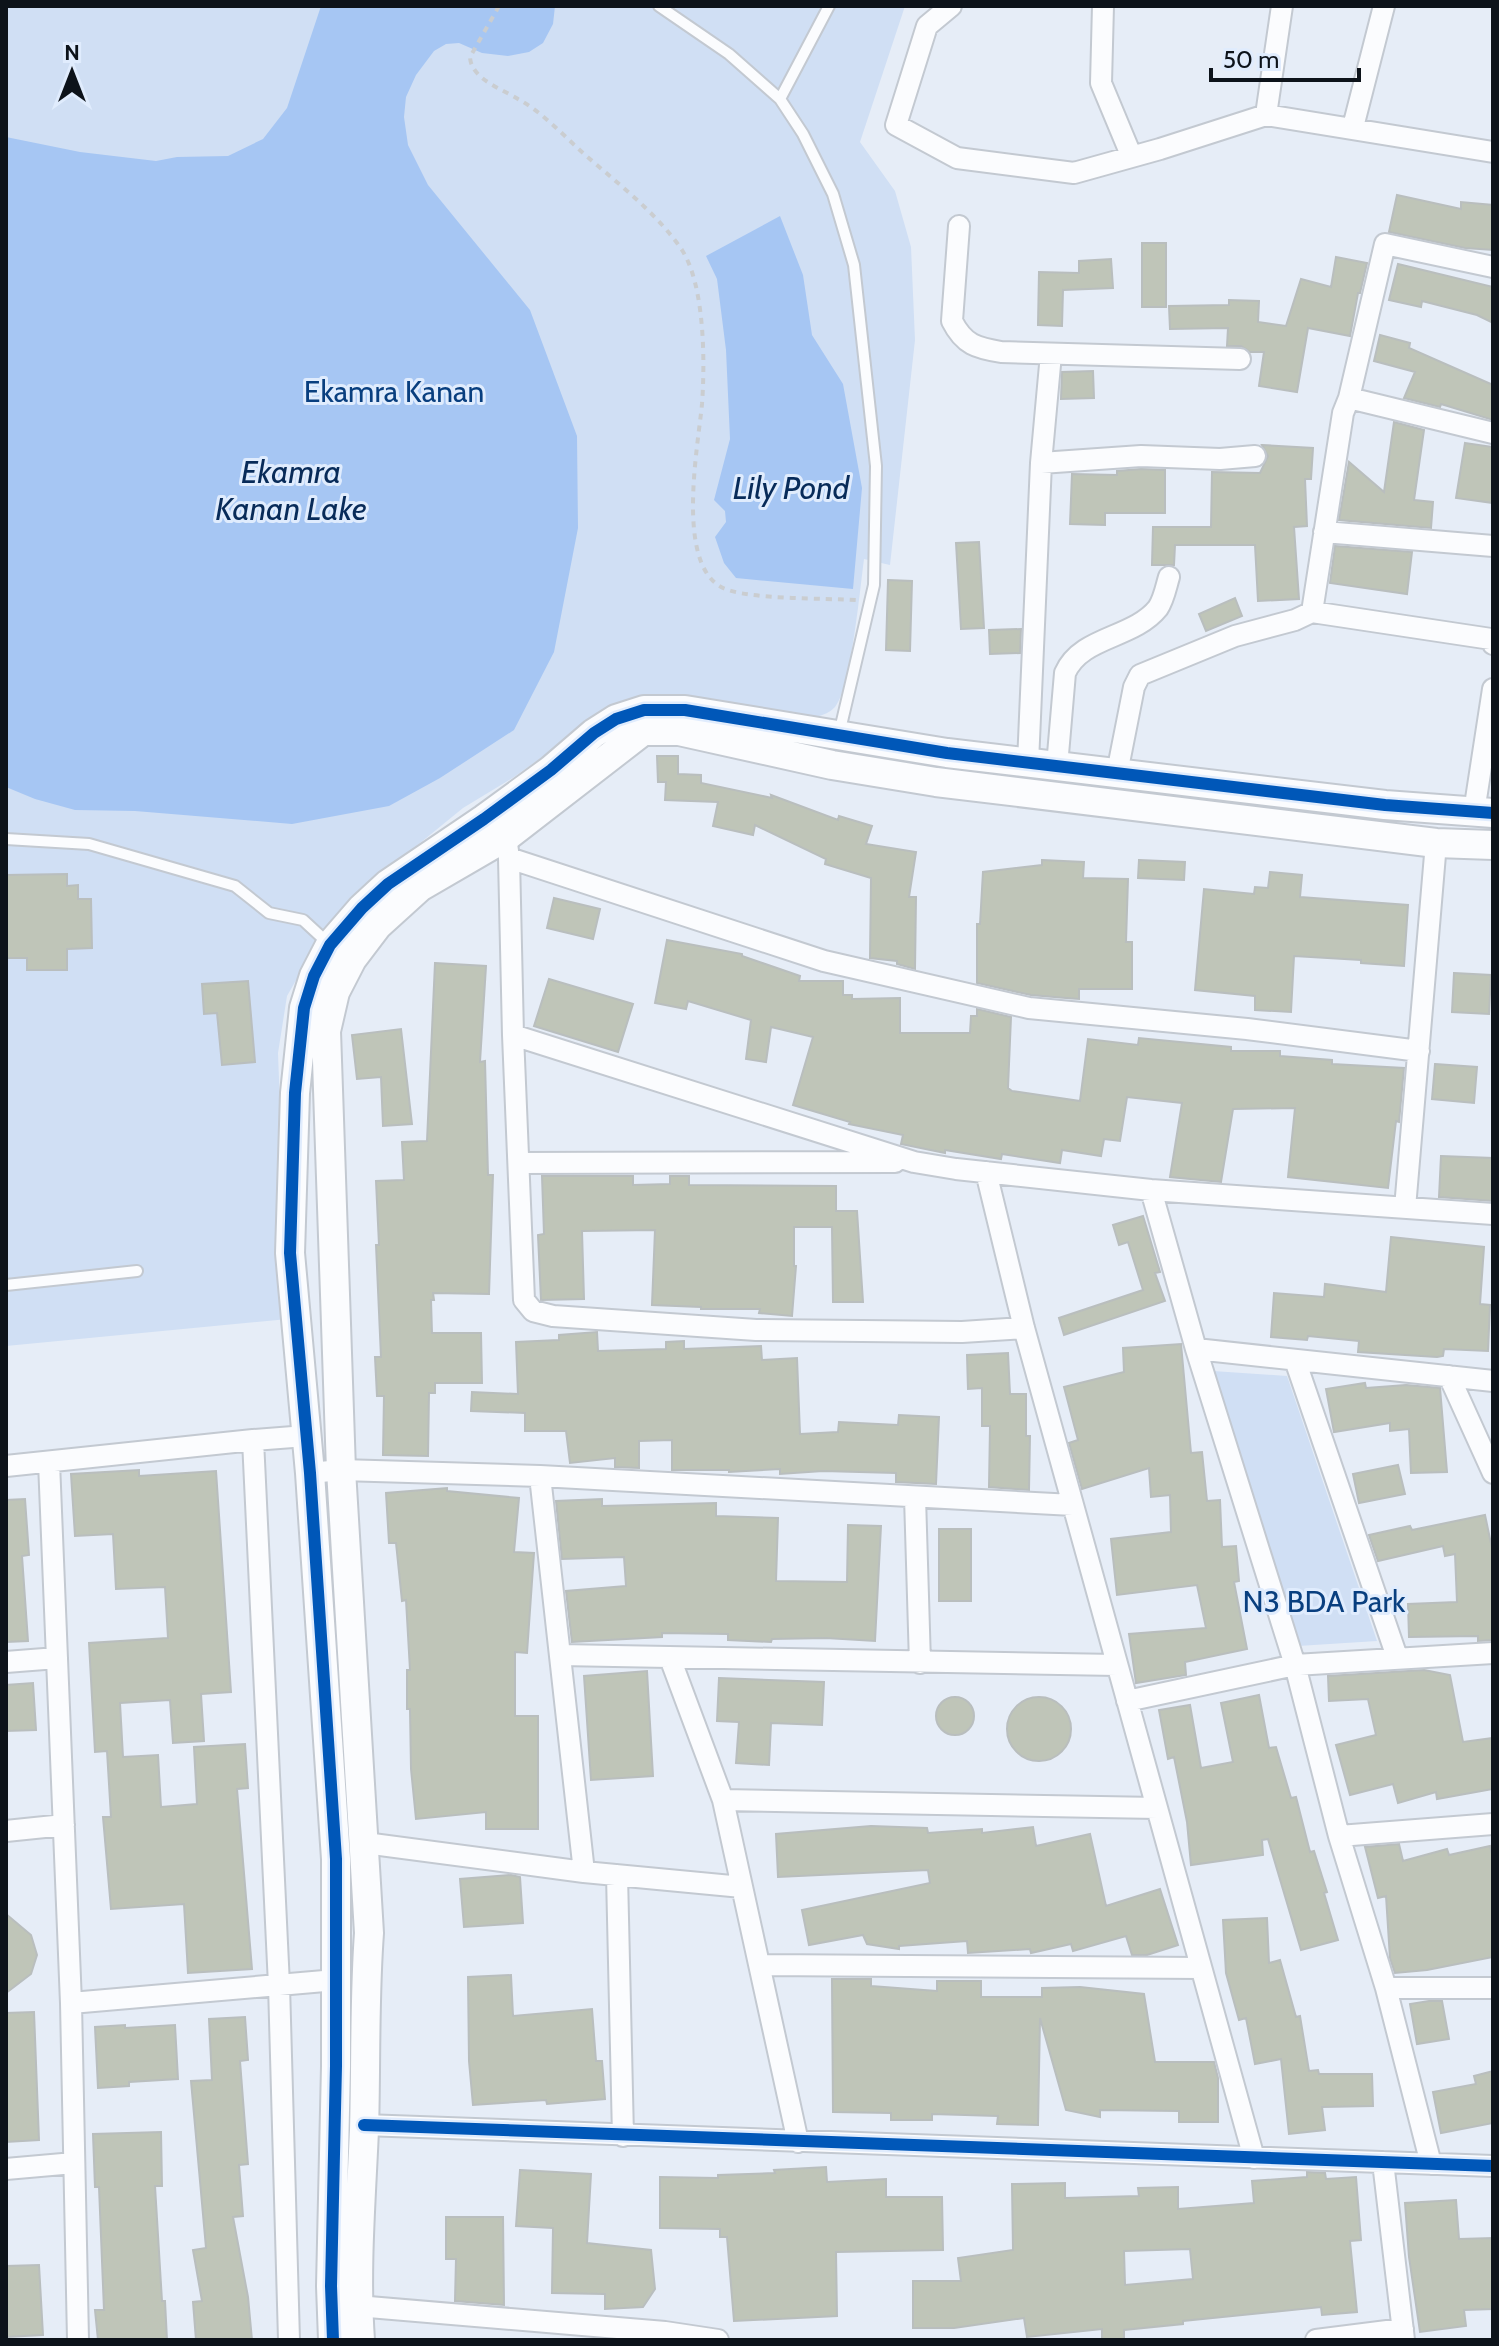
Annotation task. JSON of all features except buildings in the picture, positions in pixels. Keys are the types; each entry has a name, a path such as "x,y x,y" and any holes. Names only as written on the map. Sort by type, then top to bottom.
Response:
{"street":[{"path":"951,6 927,26 896,125 957,158 1074,173 1266,115 1493,152"},
{"path":"1103,6 1101,83 1131,155"},
{"path":"1266,115 1282,6"},
{"path":"1353,127 1384,6"},
{"path":"959,226 952,321 974,347 1001,352 1240,359"},
{"path":"1312,612 1343,413 1385,244 1493,267"},
{"path":"1028,763 1041,463 1051,354"},
{"path":"1349,398 1493,433"},
{"path":"1041,463 1141,456 1220,459 1255,456"},
{"path":"1324,532 1493,546"},
{"path":"1057,766 1065,673 1071,660 1082,651 1120,635 1158,608 1169,577"},
{"path":"1117,773 1134,687 1140,675 1235,636 1295,620 1312,612 1491,639 1493,644"},
{"path":"333,2340 336,1859 310,1473 290,1253 295,1093 304,1008 314,976 330,945 388,884 551,770 594,733 616,719 644,710 685,710 947,753 1028,763 1385,805 1484,812 1493,689"},
{"path":"360,2340 357,2306 369,1933 341,1470 326,1031 335,992 352,959 388,916 420,887 507,847 643,731 679,731 832,765 936,782 1436,843 1493,845"},
{"path":"1405,1208 1436,843"},
{"path":"507,847 524,1300 533,1311 553,1316 756,1330 962,1332 1024,1328"},
{"path":"507,847 824,961 1029,1008 1247,1029 1419,1051"},
{"path":"513,1035 914,1162"},
{"path":"519,1163 914,1162 1151,1190 1493,1214"},
{"path":"986,1172 1024,1328 1254,2158"},
{"path":"1151,1190 1196,1349 1295,1665 1339,1836 1386,1988 1431,2164"},
{"path":"1196,1349 1493,1381"},
{"path":"1295,1360 1397,1657"},
{"path":"1449,1376 1493,1473"},
{"path":"6,1466 306,1436"},
{"path":"253,1440 279,1985 289,2340"},
{"path":"49,1462 71,2003 78,2340"},
{"path":"310,1473 341,1470 540,1476 1073,1505"},
{"path":"540,1476 584,1872"},
{"path":"915,1497 920,1663"},
{"path":"1127,1701 1295,1665 1493,1653"},
{"path":"560,1655 1117,1665"},
{"path":"6,1662 57,1658"},
{"path":"670,1658 723,1800 798,2142"},
{"path":"723,1800 1157,1808"},
{"path":"1339,1836 1493,1824"},
{"path":"6,1831 64,1825"},
{"path":"365,1843 584,1872 742,1887"},
{"path":"617,1875 623,2136"},
{"path":"760,1965 1201,1968"},
{"path":"71,2003 336,1980"},
{"path":"1386,1988 1493,1988"},
{"path":"336,2066 365,2068"},
{"path":"364,2125 1493,2166"},
{"path":"1316,2340 1403,2334 1383,2162"},
{"path":"6,2169 74,2163"},
{"path":"357,2306 569,2332 665,2332 718,2340"}],"lane":[{"path":"659,6 729,54 780,99 803,134 833,194 854,265 876,466 874,585 832,765"},
{"path":"780,99 829,6"},
{"path":"6,839 89,844 235,886 269,913 303,920 330,945"},
{"path":"6,1285 137,1271"}],"path":[{"path":"499,6 470,57 470,65 481,77 529,105 657,220 683,252 702,320 702,402 693,508 696,539 709,576 719,586 742,593 870,601"}],"green space":[{"name":"Ekamra Kanan","path":"6,6 905,6 860,142 895,191 911,247 915,340 890,565 864,559 850,659 841,696 827,713 794,722 587,725 514,777 463,808 382,874 311,954 287,996 278,1053 288,1319 6,1346"},
{"name":"N3 BDA Park","path":"1213,1371 1287,1376 1377,1641 1298,1646"}],"water":[{"name":"Ekamra Kanan Lake","path":"321,6 555,6 553,24 543,43 529,52 508,56 482,53 459,43 446,44 434,51 416,75 406,97 404,117 408,145 428,185 530,310 577,436 578,528 554,652 514,730 440,778 389,806 292,824 135,811 75,810 35,799 6,787 6,137 80,152 156,161 177,157 228,156 263,139 287,108"},
{"name":"Lily Pond","path":"780,216 803,275 812,335 843,384 862,488 853,589 736,578 724,563 715,537 726,522 725,511 714,500 730,439 726,350 717,279 706,256"}],"cycle path":[{"path":"333,2340 336,1859 310,1473 290,1253 295,1093 304,1008 314,976 330,945 388,884 551,770 594,733 616,719 644,710 685,710 947,753 1385,805 1493,813"},
{"path":"364,2125 1493,2166"}]}
